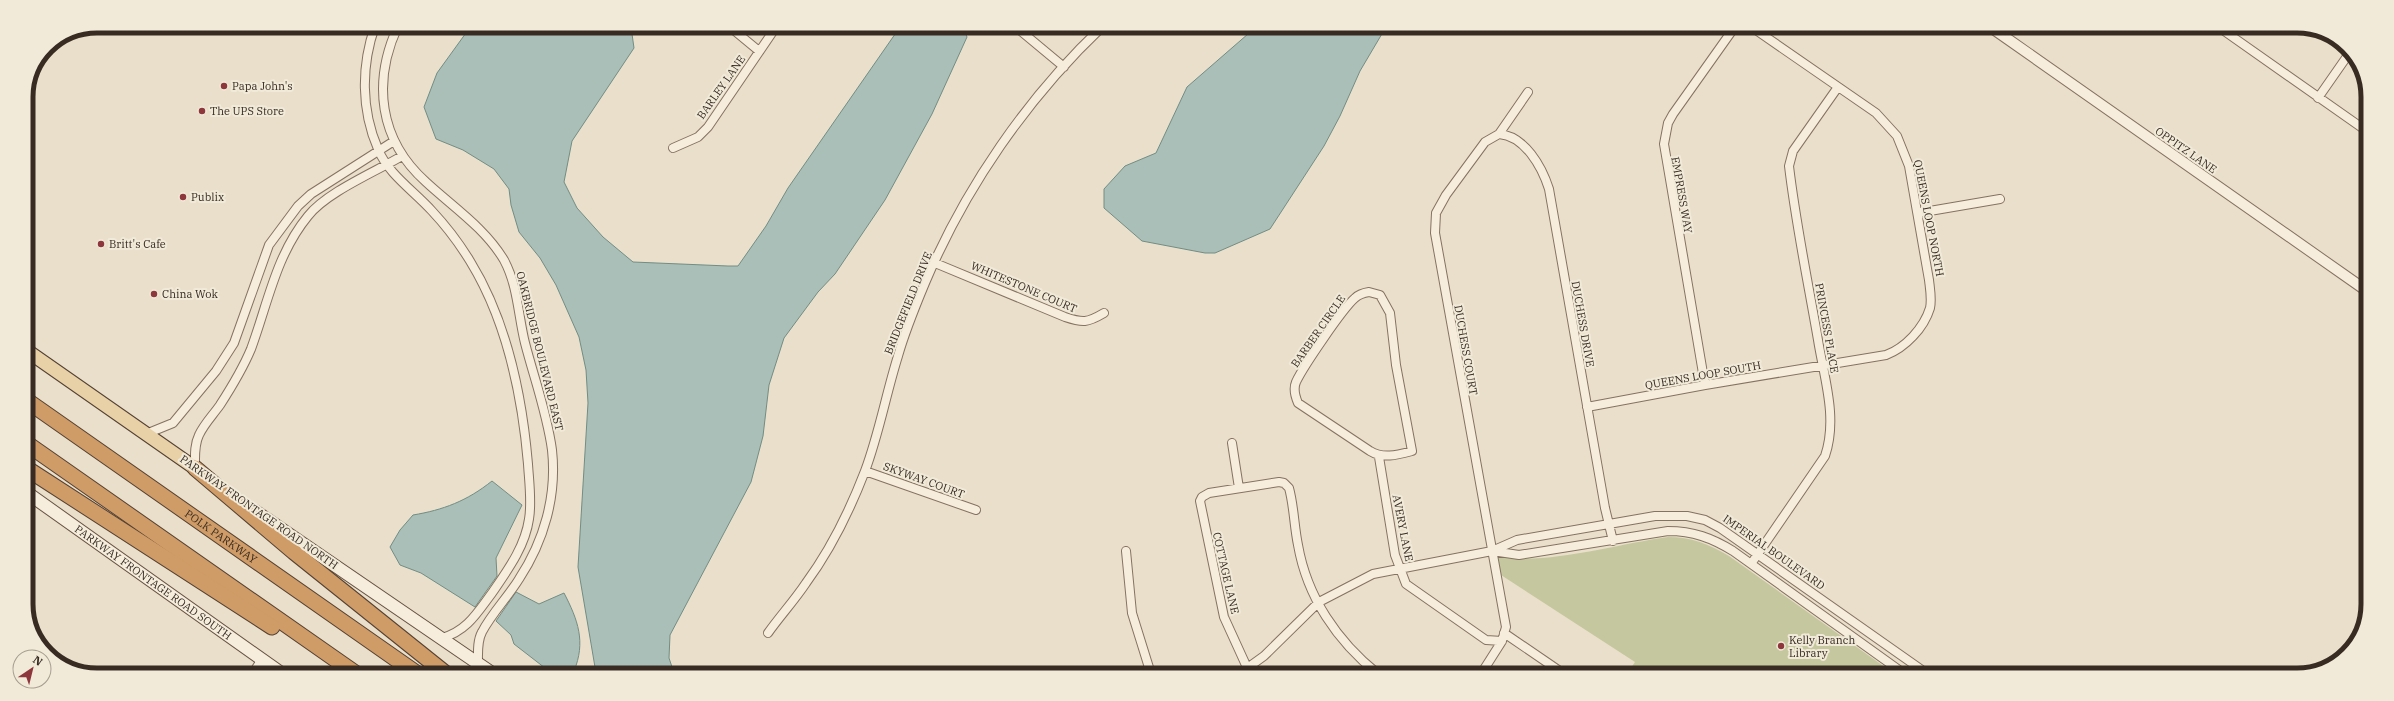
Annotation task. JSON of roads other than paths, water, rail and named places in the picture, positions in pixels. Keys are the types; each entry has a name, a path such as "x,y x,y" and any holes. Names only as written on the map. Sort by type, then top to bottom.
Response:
{"highway":[{"name":"POLK PARKWAY","path":"33,405 409,668"},
{"path":"33,448 347,668"},
{"path":"195,468 294,552 439,668"},
{"path":"33,473 334,668"}],"main road":[{"name":"PARKWAY FRONTAGE ROAD NORTH","path":"33,355 485,668"},
{"name":"PARKWAY FRONTAGE ROAD SOUTH","path":"33,497 262,659 272,668"}],"street":[{"path":"373,33 367,50 365,101 378,151 400,180 432,211 456,239 485,286 511,359 525,430 529,519 522,546 501,580 466,628 442,638"},
{"name":"OAKBRIDGE BOULEVARD EAST","path":"395,33 388,47 383,74 382,95 394,141 402,156 425,182 487,236 504,262 515,290 525,342 548,427 553,463 552,487 546,522 529,564 482,632 478,645 478,663"},
{"path":"737,33 759,51"},
{"name":"BARLEY LANE","path":"673,148 698,137 708,127 772,33"},
{"path":"1023,33 1064,67"},
{"name":"BRIDGEFIELD DRIVE","path":"768,633 807,582 842,523 865,471 898,356 935,263 954,223 987,168 1013,129 1064,67 1096,33"},
{"name":"EMPRESS WAY","path":"1705,385 1664,144 1668,123 1731,33"},
{"name":"QUEENS LOOP NORTH","path":"1760,33 1876,112 1897,136 1909,166 1918,213 1931,297 1927,316 1899,350 1886,355 1822,364"},
{"name":"OPPITZ LANE","path":"1999,33 2361,287"},
{"path":"2227,33 2361,127"},
{"path":"2318,98 2347,57"},
{"name":"PRINCESS PLACE","path":"1751,564 1825,456 1831,424 1789,166 1793,151 1838,87"},
{"name":"DUCHESS COURT","path":"1503,637 1506,626 1435,233 1436,213 1440,203 1485,142 1499,134 1528,92"},
{"name":"DUCHESS DRIVE","path":"1499,134 1511,135 1526,149 1545,177 1549,189 1608,523 1613,541"},
{"path":"146,434 173,423 216,371 234,343 269,245 298,206 311,194 394,141"},
{"path":"195,468 195,448 199,435 220,404 250,350 283,253 296,233 308,215 320,204 402,156"},
{"path":"1918,213 2000,199"},
{"name":"WHITESTONE COURT","path":"935,263 1064,317 1080,322 1090,321 1104,313"},
{"name":"BARBER CIRCLE","path":"1369,292 1380,295 1390,313 1396,365 1412,451 1379,457 1298,403 1294,389 1296,382 1323,340 1353,299 1361,293 1369,292"},
{"name":"QUEENS LOOP SOUTH","path":"1588,407 1822,364"},
{"path":"1232,443 1239,488 1279,482 1284,483 1288,488 1301,559 1306,576 1324,616 1344,642 1372,668"},
{"name":"AVERY LANE","path":"1379,457 1395,555 1399,569 1406,584 1412,590 1486,640 1503,637"},
{"name":"SKYWAY COURT","path":"865,471 976,510"},
{"name":"COTTAGE LANE","path":"1239,488 1208,493 1202,497 1201,508 1224,617 1248,668"},
{"name":"IMPERIAL BOULEVARD","path":"1252,668 1318,602 1373,574 1492,551 1517,540 1608,523 1655,516 1687,516 1705,520 1758,554 1919,668"},
{"name":"IMPERIAL BOULEVARD","path":"1492,551 1519,555 1668,531 1687,532 1712,539 1751,564 1896,668"},
{"path":"1126,551 1132,613 1149,668"},
{"path":"1485,668 1503,637 1554,668"},
{"path":"256,668 262,659"}],"water":[{"path":"466,33 632,33 634,48 572,141 564,182 577,208 603,237 633,262 738,266 766,226 788,188 896,33 965,33 967,37 932,114 885,200 835,274 818,292 784,338 769,385 763,436 751,482 670,635 669,658 672,668 595,668 578,567 588,403 586,370 579,337 556,285 540,258 519,232 511,205 509,189 494,169 463,150 436,139 424,107 437,73"},
{"path":"1249,33 1382,33 1360,71 1340,116 1324,146 1270,229 1215,253 1205,253 1142,241 1104,208 1104,189 1125,166 1156,153 1187,87"},
{"path":"492,481 522,505 496,558 497,576 475,607 421,573 400,565 390,547 400,530 413,515 454,504 483,488"},
{"path":"516,592 539,604 564,593 573,612 579,631 580,641 578,660 575,668 545,668 514,644 511,635 496,621"}],"place":[{"name":"Papa John's","path":"224,86"},
{"name":"The UPS Store","path":"202,111"},
{"name":"Publix","path":"183,197"},
{"name":"Britt's Cafe","path":"101,244"},
{"name":"China Wok","path":"154,294"},
{"name":"Kelly Branch Library","path":"1781,646"}]}
